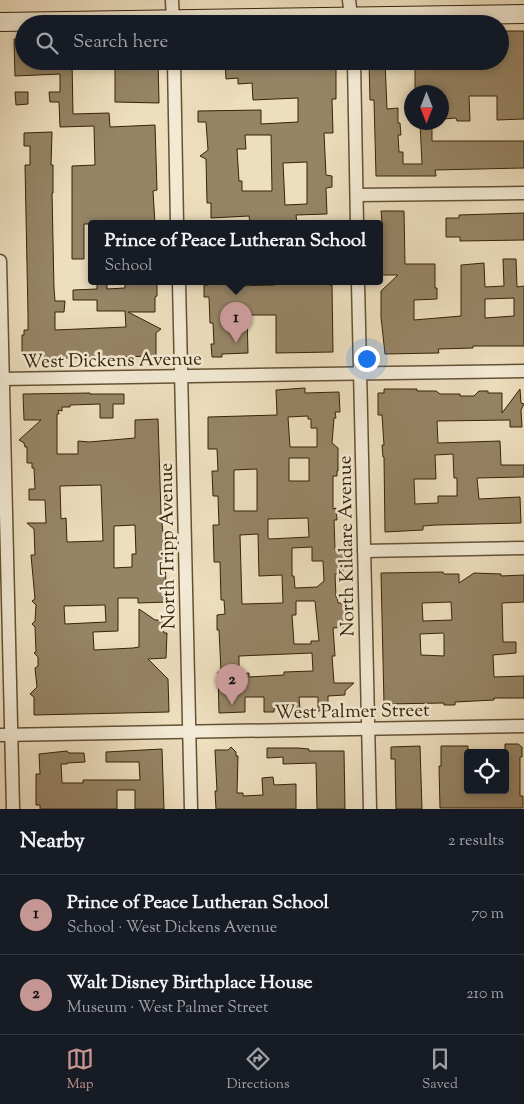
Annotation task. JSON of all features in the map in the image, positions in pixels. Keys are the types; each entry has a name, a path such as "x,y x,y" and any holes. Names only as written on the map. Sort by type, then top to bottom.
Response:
{"main road":[{"path":"306,15 350,13 524,14"},
{"path":"0,22 15,22"}],"street":[{"path":"172,0 173,15"},
{"path":"174,70 177,220"},
{"path":"354,70 357,220"},
{"path":"357,195 524,193"},
{"path":"0,262 5,735 13,809"},
{"name":"North Tripp Avenue","path":"179,285 191,809"},
{"name":"North Kildare Avenue","path":"358,285 370,809"},
{"name":"West Dickens Avenue","path":"1,379 524,371"},
{"path":"364,551 524,548"},
{"name":"West Palmer Street","path":"5,735 524,726"}],"building":[{"path":"509,31 524,31 524,119 497,120 497,96 469,96 470,121 457,121 456,118 449,119 449,85 415,85 415,70 509,70"},
{"path":"14,39 15,70 72,70 73,114 109,113 110,127 155,125 157,190 153,191 155,220 88,220 88,224 84,224 84,259 72,259 72,166 95,165 94,126 60,127 59,102 50,102 49,92 60,92 60,74 15,76"},
{"path":"115,70 158,70 159,103 115,102"},
{"path":"226,70 336,70 336,99 332,99 333,133 324,133 326,175 332,176 332,187 326,188 327,214 296,215 297,220 250,220 249,216 211,218 211,203 207,203 206,159 200,156 208,150 206,122 198,122 198,111 261,110 261,124 298,122 298,98 253,100 252,83 238,84 238,78 226,79","holes":["245,135 271,135 272,191 242,191 242,181 239,181 237,149 246,149","307,162 307,204 285,205 283,163"]},
{"path":"369,70 385,70 387,109 398,108 398,123 400,123 401,135 398,135 399,152 403,152 403,164 422,164 420,130 432,130 432,141 524,141 524,168 435,170 436,176 376,176 374,100 370,100"},
{"path":"15,92 28,92 28,104 16,105"},
{"path":"52,132 51,165 53,165 55,301 65,301 64,312 55,312 55,330 126,327 125,311 97,311 97,300 73,300 73,290 97,289 97,285 107,285 107,289 125,288 125,285 157,285 155,312 128,312 161,329 156,333 156,356 24,359 24,354 22,354 22,335 24,335 24,330 28,330 25,165 30,165 30,146 24,146 24,133"},
{"path":"381,211 404,211 405,264 435,264 437,299 414,300 414,320 461,316 461,265 484,263 485,287 504,286 503,259 516,259 517,287 524,286 524,346 473,346 473,348 438,349 439,353 385,354 381,317 381,291 398,275 383,275 383,220","holes":["514,298 514,316 485,318 485,299"]},
{"path":"524,213 524,240 460,241 460,237 446,237 446,218 459,218 459,215"},
{"path":"204,285 332,285 333,352 276,353 276,315 247,315 248,353 222,354 222,357 212,357 211,344 214,344 213,323 210,323 209,297 204,297"},
{"path":"305,388 305,393 339,392 340,412 335,412 336,418 334,418 332,443 338,448 338,471 337,476 333,476 333,509 336,508 337,520 334,520 335,549 343,549 343,574 335,574 336,597 338,603 344,603 345,627 333,628 335,656 332,656 334,683 354,683 345,691 345,695 328,696 328,710 318,711 318,697 299,697 300,709 274,709 274,712 264,712 264,697 245,697 245,712 219,713 218,672 221,671 217,615 225,614 224,600 221,600 220,562 214,562 213,525 219,525 218,496 213,496 212,471 218,471 217,449 208,449 208,417 277,415 276,390","holes":["308,416 308,419 311,419 311,428 317,428 317,447 290,447 288,417","289,458 309,458 309,481 289,481","257,469 257,511 234,511 234,470","308,518 309,537 269,539 268,519","258,534 259,576 282,575 283,603 242,604 240,535","312,547 312,561 323,561 324,581 317,587 295,588 294,576 292,576 292,548","296,601 315,601 319,641 311,641 311,644 294,644 292,615 296,615","312,653 313,671 284,672 284,675 249,677 249,673 239,674 239,656"]},
{"path":"384,389 417,389 417,391 436,391 440,394 460,394 460,396 474,396 479,391 502,393 502,413 520,389 521,403 524,404 521,410 522,427 510,427 510,420 437,421 438,443 500,441 501,465 524,465 524,477 477,478 479,499 520,497 521,523 436,525 423,526 423,530 385,532 384,457 382,445 384,445 382,415 378,415 378,393 384,393","holes":["453,454 454,478 457,478 457,496 438,496 438,503 415,504 414,479 436,479 435,455"]},
{"path":"23,394 124,394 124,404 113,404 113,418 100,418 100,404 70,405 70,407 62,407 62,411 58,410 57,454 78,454 78,441 89,442 135,438 135,420 158,419 161,513 168,602 138,603 138,598 118,598 118,631 93,632 94,650 139,647 139,609 155,620 162,620 164,633 167,633 166,658 148,659 168,679 169,712 34,715 34,697 30,694 37,687 35,668 38,666 38,657 34,653 36,652 35,627 32,624 35,621 36,605 32,601 35,599 31,555 35,555 34,529 27,523 46,523 45,500 29,500 29,489 35,489 34,468 32,468 32,463 27,463 27,447 19,440 41,420 24,420","holes":["101,485 103,541 67,542 66,518 61,519 60,486","135,525 136,554 132,554 132,567 114,568 114,526","105,605 106,622 65,624 64,606"]},
{"path":"443,572 444,574 459,574 459,583 474,573 501,574 501,576 524,575 524,602 502,603 503,642 516,642 516,653 493,655 494,677 524,676 524,698 494,698 494,700 455,702 455,705 444,705 444,703 384,704 381,573","holes":["451,602 452,620 423,621 422,603","443,633 444,656 421,655 420,634"]},
{"path":"505,744 518,744 522,747 522,757 520,757 520,796 523,796 523,808 440,808 439,766 441,766 441,746 468,746 468,749 464,749 464,794 509,794 509,749 505,749"},
{"path":"420,746 422,809 396,809 395,759 391,759 391,747"},
{"path":"231,747 236,752 236,756 238,756 237,793 243,793 243,796 263,795 262,778 273,777 274,785 296,784 296,809 216,809 215,750 228,750"},
{"path":"267,748 344,751 345,809 317,809 316,763 283,764 283,757 267,758"},
{"path":"162,749 164,809 135,809 135,790 117,790 117,809 40,809 40,805 36,805 36,774 40,774 39,754 67,751 69,753 84,753 85,762 61,764 62,783 83,783 83,780 140,780 139,762 106,762 106,752"}],"place":[{"name":"Prince of Peace Lutheran School","path":"236,343"},
{"name":"Walt Disney Birthplace House","path":"232,705"}]}
